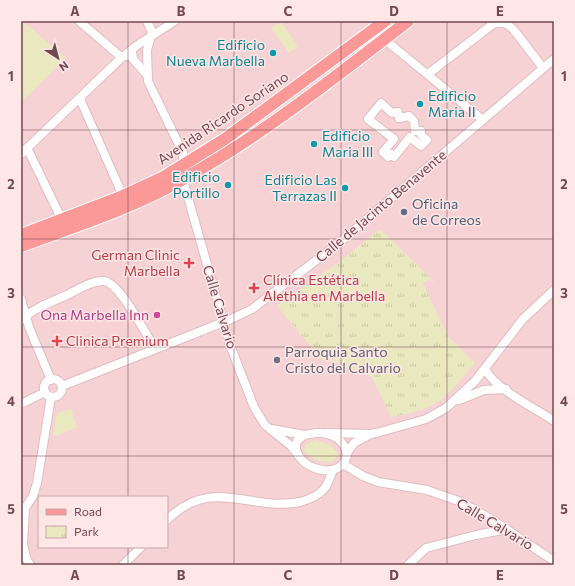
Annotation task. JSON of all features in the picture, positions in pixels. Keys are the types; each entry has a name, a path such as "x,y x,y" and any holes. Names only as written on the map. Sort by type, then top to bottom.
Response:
{"main road":[{"name":"Avenida Ricardo Soriano","path":"21,235 123,196 162,178 268,109 385,21"},
{"name":"Avenida Ricardo Soriano","path":"335,76 347,60 398,21"},
{"name":"Avenida Ricardo Soriano","path":"21,246 128,206 183,180 267,126 408,21"},
{"path":"162,178 171,176 183,180"}],"street":[{"path":"79,21 129,55 142,61 147,54"},
{"path":"147,21 153,34 147,54 147,75"},
{"path":"21,154 153,34 175,21"},
{"path":"428,74 493,24 499,22 509,24 543,68"},
{"path":"384,39 483,120"},
{"path":"129,55 144,46 147,54"},
{"path":"129,55 147,75"},
{"name":"Calle de Jacinto Benavente","path":"62,386 252,309 327,253 371,217 554,59"},
{"name":"Calle Calvario","path":"147,75 184,153 183,180 230,345 254,406 261,420 269,429 286,442 298,455"},
{"path":"80,99 123,196"},
{"path":"381,103 392,113 398,112 399,118 409,116 414,121 415,131 421,131 421,135 427,140 422,146 410,137 394,157 391,154 388,157 383,152 394,139 368,119 381,103"},
{"path":"27,148 62,220"},
{"path":"23,318 37,309 93,283 104,281 109,282 118,291 155,349"},
{"path":"446,408 475,381 523,319 554,290"},
{"path":"21,299 23,318 51,380"},
{"path":"485,369 492,379 554,421"},
{"path":"21,404 48,395 59,394 62,386 57,380 51,380 46,384 48,395 36,483 33,496 23,508 23,544 26,558 30,565"},
{"path":"168,519 187,504 210,497 220,496 271,504 303,501 323,490 333,470 343,464 347,453 354,443 371,434 426,419 467,396 484,390 506,389"},
{"path":"269,429 304,435 327,433 371,434"},
{"path":"327,433 338,440 347,453"},
{"path":"304,435 296,445 298,455 303,462 312,467 333,470"},
{"name":"Calle Calvario","path":"343,464 363,476 378,482 427,490 449,497 478,511 554,561"},
{"path":"408,565 426,548 476,535 507,529"},
{"path":"123,565 140,548"}],"shaded area":[{"path":"21,21 554,21 554,565 21,565"}],"green space":[{"path":"21,21 23,21 66,58 21,102"},
{"path":"281,22 298,46 289,53 271,28"},
{"path":"380,229 435,282 428,280 423,283 448,336 475,363 455,386 439,401 420,410 391,417 372,377 335,362 322,360 277,306 339,262"},
{"path":"71,409 77,427 53,437 57,413"},
{"path":"315,440 331,445 338,453 333,461 322,462 307,454 304,450 305,445"}],"place":[{"name":"Edificio Nueva Marbella","path":"273,53"},
{"name":"Edificio Maria II","path":"420,104"},
{"name":"Edificio Maria III","path":"314,144"},
{"name":"Edificio Portillo","path":"228,185"},
{"name":"Edificio Las Terrazas II","path":"345,188"},
{"name":"Oficina de Correos","path":"404,212"},
{"name":"German Clinic Marbella","path":"189,263"},
{"name":"Clínica Estética Alethia en Marbella","path":"254,288"},
{"name":"Ona Marbella Inn","path":"157,315"},
{"name":"Clinica Premium","path":"57,341"},
{"name":"Parroquia Santo Cristo del Calvario","path":"277,360"}]}
